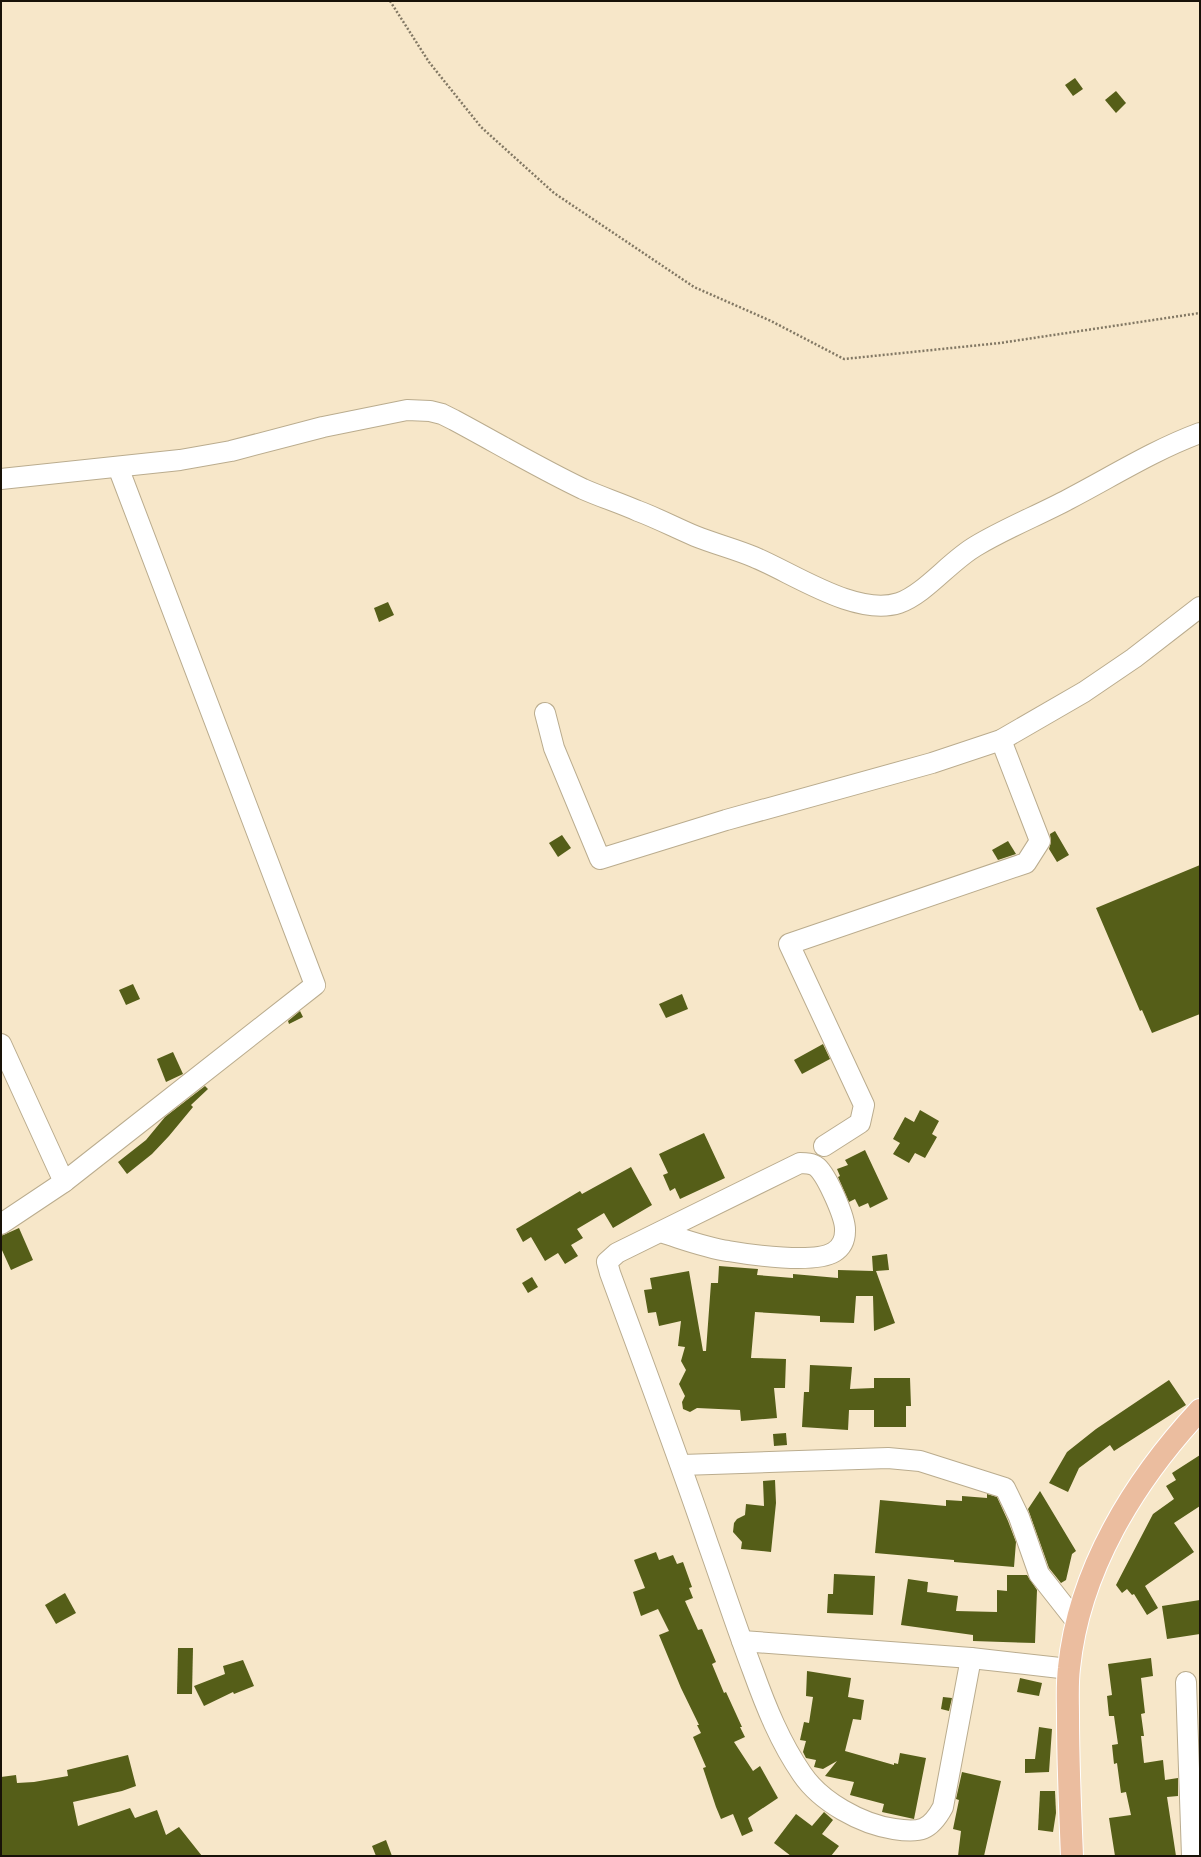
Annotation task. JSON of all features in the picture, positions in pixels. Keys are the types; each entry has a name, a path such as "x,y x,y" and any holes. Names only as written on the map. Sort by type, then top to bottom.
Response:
{"main road":[{"path":"1072,1856 1068,1759 1069,1669 1076,1622 1092,1575 1105,1544 1142,1483 1200,1410"}],"street":[{"path":"1,479 180,460 231,451 323,427 386,414 407,410 430,411 442,414 454,420 585,490 696,536 755,558 808,584 835,595 876,606 888,606 908,599 961,555 976,546 1046,512 1167,446 1200,433"},
{"path":"1,1224 64,1182 315,985 118,467"},
{"path":"545,713 554,748 600,858 726,820 932,763 1001,740 1084,692 1134,658 1200,607"},
{"path":"824,1146 860,1123 864,1105 789,944 1026,862 1040,842 1015,773 1001,740"},
{"path":"1,1044 64,1182"},
{"path":"660,1232 727,1251 800,1258 833,1252 841,1246 846,1230 838,1208 823,1176 817,1167 809,1163 792,1166 660,1232 614,1255 607,1262 682,1465 742,1641 768,1710 787,1750 803,1775 821,1794 850,1814 880,1827 911,1832 921,1831 937,1819 943,1807 972,1658"},
{"path":"682,1465 888,1458 920,1461 1005,1488 1019,1517 1039,1574 1076,1622"},
{"path":"742,1641 972,1658 1069,1669"},
{"path":"1186,1682 1192,1856"}],"path":[{"path":"390,1 429,62 481,126 554,193 694,287 771,321 844,359 1000,343 1200,313"}],"building":[{"path":"1075,78 1083,89 1073,96 1065,85"},
{"path":"1116,91 1126,103 1116,113 1105,100"},
{"path":"388,602 394,615 379,622 374,608"},
{"path":"1055,831 1069,855 1057,862 1049,849 1051,842 1050,834"},
{"path":"562,835 571,848 558,857 549,843"},
{"path":"1008,841 1016,854 998,860 992,850"},
{"path":"1200,865 1200,1014 1152,1033 1142,1010 1140,1011 1096,908"},
{"path":"133,984 140,999 126,1005 119,990"},
{"path":"682,994 688,1009 666,1018 659,1004"},
{"path":"300,1011 303,1017 289,1024 288,1021"},
{"path":"823,1044 830,1059 802,1074 794,1060"},
{"path":"173,1052 183,1074 166,1082 157,1059"},
{"path":"205,1086 208,1089 191,1105 193,1107 169,1136 152,1154 127,1174 118,1162 146,1140 165,1117"},
{"path":"920,1110 939,1121 932,1134 937,1137 925,1158 915,1153 909,1163 893,1154 900,1143 893,1139 905,1117 914,1122"},
{"path":"704,1133 725,1178 680,1199 675,1188 670,1191 663,1175 668,1173 659,1154"},
{"path":"865,1150 888,1199 870,1208 868,1203 859,1207 855,1199 849,1202 838,1177 840,1176 837,1169 848,1165 845,1160"},
{"path":"631,1167 652,1205 613,1228 604,1213 577,1229 583,1238 571,1245 578,1256 565,1264 558,1253 545,1261 531,1237 523,1242 516,1229 580,1191 582,1194"},
{"path":"19,1228 33,1260 11,1270 1,1248 1,1236"},
{"path":"887,1254 889,1270 876,1271 895,1323 874,1331 873,1296 856,1296 854,1323 820,1322 820,1316 755,1312 751,1358 786,1359 785,1388 774,1388 777,1418 741,1421 740,1410 697,1408 690,1412 683,1409 682,1402 685,1396 679,1384 686,1370 681,1361 685,1347 678,1346 681,1321 659,1326 656,1312 648,1313 644,1290 652,1289 650,1278 689,1271 703,1351 706,1351 711,1283 718,1283 719,1266 758,1269 757,1275 793,1278 793,1274 838,1278 838,1270 873,1271 872,1256"},
{"path":"532,1277 538,1287 528,1293 522,1283"},
{"path":"810,1365 852,1367 850,1389 874,1388 874,1378 910,1378 911,1406 906,1406 906,1427 874,1427 874,1410 849,1410 848,1430 802,1427 804,1392 809,1392"},
{"path":"1169,1380 1186,1405 1114,1451 1110,1445 1079,1468 1068,1492 1049,1483 1067,1452 1096,1429"},
{"path":"786,1433 787,1445 774,1446 773,1434"},
{"path":"1200,1455 1200,1506 1174,1523 1194,1552 1145,1586 1158,1608 1147,1615 1134,1594 1132,1595 1127,1589 1122,1593 1116,1585 1153,1514 1174,1499 1166,1486 1176,1480 1172,1473"},
{"path":"775,1480 776,1503 771,1552 741,1549 742,1542 733,1532 734,1523 737,1519 745,1515 746,1504 764,1506 763,1481"},
{"path":"1040,1491 1076,1551 1072,1554 1066,1580 1061,1583 1049,1568 1028,1509"},
{"path":"987,1494 997,1497 1016,1542 1014,1567 875,1553 880,1500 946,1506 946,1500 962,1501 962,1496 987,1498"},
{"path":"656,1552 659,1560 673,1555 677,1564 683,1562 692,1587 689,1588 693,1598 685,1601 698,1630 702,1629 716,1662 712,1664 724,1693 726,1692 742,1727 740,1727 745,1737 734,1742 753,1771 760,1766 778,1798 748,1818 753,1831 742,1836 733,1814 721,1819 716,1807 703,1768 706,1767 693,1737 701,1733 697,1725 699,1725 681,1688 659,1635 669,1631 658,1609 641,1616 633,1592 645,1588 634,1560"},
{"path":"834,1574 875,1576 873,1615 827,1613 828,1594 833,1594"},
{"path":"1007,1575 1027,1575 1037,1590 1035,1643 973,1641 973,1635 901,1625 908,1579 928,1582 927,1592 958,1596 956,1611 997,1612 997,1590 1007,1591"},
{"path":"65,1593 76,1613 56,1624 45,1605"},
{"path":"1200,1600 1200,1634 1167,1639 1162,1606"},
{"path":"178,1648 193,1648 192,1694 177,1694"},
{"path":"1151,1658 1153,1676 1141,1678 1145,1713 1141,1714 1144,1736 1141,1736 1144,1763 1163,1760 1165,1780 1178,1778 1178,1796 1167,1797 1176,1856 1115,1856 1109,1818 1131,1815 1126,1792 1121,1793 1117,1763 1114,1764 1112,1745 1118,1744 1114,1716 1109,1716 1107,1696 1112,1695 1108,1664"},
{"path":"243,1660 254,1686 234,1694 233,1692 204,1706 194,1686 225,1674 223,1666"},
{"path":"807,1671 851,1678 848,1697 864,1700 861,1720 853,1719 845,1751 894,1765 894,1763 898,1764 900,1753 926,1758 914,1819 882,1812 884,1804 850,1795 854,1782 825,1776 837,1761 823,1769 814,1767 816,1760 806,1758 803,1752 806,1741 800,1740 804,1722 809,1723 813,1697 806,1696"},
{"path":"1020,1678 1042,1683 1039,1696 1017,1692"},
{"path":"943,1697 952,1698 949,1711 941,1709"},
{"path":"1039,1727 1052,1729 1049,1772 1025,1773 1025,1759 1035,1759"},
{"path":"128,1755 136,1786 122,1791 73,1802 78,1826 130,1808 135,1818 157,1810 166,1835 179,1827 202,1856 1,1856 1,1777 16,1775 17,1783 34,1782 68,1776 67,1770"},
{"path":"962,1772 1001,1781 984,1856 958,1856 961,1831 953,1829 959,1800 956,1799"},
{"path":"1040,1791 1055,1791 1056,1813 1053,1832 1038,1830"},
{"path":"824,1812 833,1820 822,1834 839,1846 831,1856 791,1856 774,1843 796,1814 812,1826"},
{"path":"386,1840 392,1856 376,1856 372,1846"}]}
